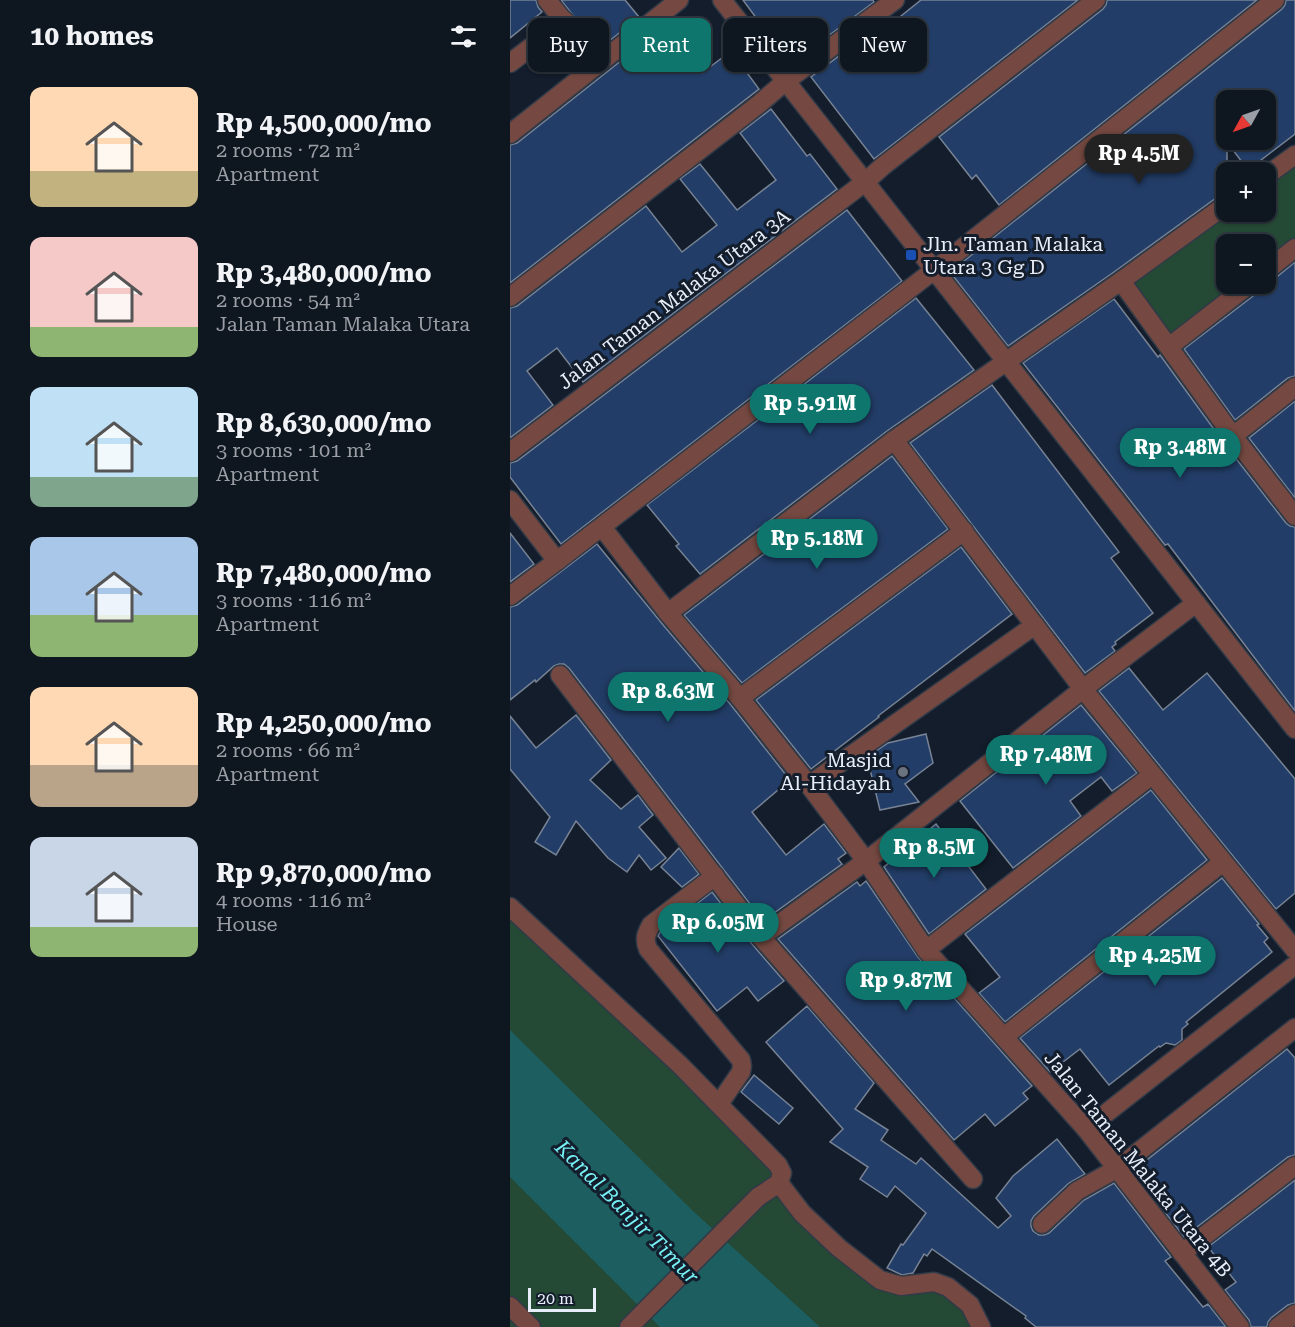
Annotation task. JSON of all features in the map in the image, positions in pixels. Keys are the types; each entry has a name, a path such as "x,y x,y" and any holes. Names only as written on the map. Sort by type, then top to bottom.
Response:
{"street":[{"path":"547,0 562,18"},
{"path":"609,55 679,0"},
{"path":"722,0 1295,729"},
{"name":"Jalan Taman Malaka Utara 3A","path":"510,452 865,182 1096,0"},
{"path":"510,596 934,270 1275,0"},
{"path":"510,297 889,2"},
{"path":"510,63 528,49"},
{"path":"510,134 588,72"},
{"path":"1276,169 1295,155"},
{"path":"668,613 894,440 1216,212"},
{"path":"1276,263 1295,248"},
{"path":"1121,281 1233,436 1295,516"},
{"path":"1170,346 1237,294"},
{"path":"1233,436 1295,387"},
{"path":"894,440 1083,689 1295,950"},
{"path":"510,500 556,561"},
{"name":"Jalan Taman Malaka Utara 4B","path":"602,527 668,613 809,785 866,861 926,950 1086,1129 1240,1327"},
{"path":"740,698 964,531"},
{"path":"761,937 866,861 1083,689 1196,603"},
{"path":"809,785 1035,625"},
{"path":"560,675 761,937 973,1179"},
{"path":"926,950 1152,775"},
{"path":"1005,1036 1223,862"},
{"path":"714,876 651,925 646,933 645,942 648,949 741,1060 741,1072 719,1104"},
{"path":"510,907 672,1057 778,1165 782,1173 779,1183 758,1197 629,1327"},
{"path":"1086,1129 1295,965"},
{"path":"1042,1224 1077,1191 1118,1168 1295,1028"},
{"path":"1182,1253 1295,1167"},
{"path":"779,1183 802,1213 839,1248 880,1280 901,1286 934,1282 948,1287 970,1305 981,1327"},
{"path":"510,1306 531,1327"},
{"path":"1278,1327 1295,1314"}],"shaded area":[{"path":"1295,160 1295,240 1276,254 1276,234 1216,234 1216,294 1224,294 1169,335 1131,284 1216,219 1216,222 1276,222 1276,174"},
{"path":"510,908 778,1165 779,1183 880,1280 934,1282 981,1327 510,1327"}],"water":[{"name":"Kanal Banjir Timur","path":"510,1030 694,1212 820,1327 660,1327 510,1177"}],"building":[{"path":"510,0 536,0 542,12 535,18 528,18 528,23 510,38"},
{"path":"561,0 625,0 639,17 621,18 621,32 609,41 609,18 575,18"},
{"path":"743,0 873,0 874,2 852,18 840,18 840,27 828,36 828,18 756,18"},
{"path":"921,0 1078,0 874,159 811,77 818,72 828,72 828,64 840,55 840,72 927,72 927,18 898,18"},
{"path":"1107,0 1257,0 999,205 976,175 972,179 939,137 1103,9"},
{"path":"1286,0 1295,0 1295,134 1276,149 1276,90 1216,90 1216,150 1227,150 1227,162 1216,162 1216,198 1008,346 950,272 1282,9"},
{"path":"723,57 723,72 746,72 759,89 510,283 510,145 517,143 621,61 621,72 711,72 711,66"},
{"path":"771,109 807,156 810,154 837,189 583,382 557,348 527,371 553,405 510,438 510,308 517,306 646,206 682,252 717,225 680,179 700,164 737,210 776,180 740,133"},
{"path":"1233,150 1274,150 1258,162 1242,162"},
{"path":"847,210 902,281 561,544 510,477 510,463 517,461"},
{"path":"1295,262 1295,376 1288,378 1235,420 1184,349 1256,294 1276,294 1276,278"},
{"path":"916,298 974,370 887,431 700,574 676,546 679,544 647,505"},
{"path":"1114,299 1158,357 1160,355 1286,523 1295,527 1295,711 1168,544 1165,545 1023,363"},
{"path":"992,385 1119,552 1111,558 1153,613 1115,642 1116,644 1112,647 1115,651 1085,673 910,443"},
{"path":"1295,401 1295,498 1249,438"},
{"path":"892,456 948,529 742,683 684,615"},
{"path":"510,533 534,564 510,582"},
{"path":"597,544 731,705 790,780 752,812 786,855 824,824 846,853 838,859 842,864 763,921 569,668 564,664 554,666 510,700 510,607 517,605"},
{"path":"961,547 1012,614 811,769 756,700"},
{"path":"1129,668 1163,710 1207,673 1295,779 1295,893 1276,909 1099,691"},
{"path":"1081,705 1137,773 1112,791 1101,777 1070,801 1081,816 1013,868 960,801"},
{"path":"576,715 611,760 590,780 621,809 638,795 653,815 639,827 666,858 651,870 639,855 627,872 608,858 576,821 556,855 535,842 550,817 510,769 510,716 536,748"},
{"name":"Masjid Al-Hidayah","path":"926,734 933,763 905,784 919,802 880,810 867,757 888,743"},
{"path":"1151,790 1207,860 1005,1022 979,993 1000,977 965,934"},
{"path":"936,824 986,889 929,934 884,867"},
{"path":"679,848 699,874 682,887 661,867"},
{"path":"1222,878 1259,924 1257,925 1268,938 1264,942 1272,952 1186,1022 1188,1024 1182,1029 1182,1040 1175,1045 1166,1043 1159,1046 1109,1085 1080,1049 1050,1072 1020,1038"},
{"path":"866,881 918,957 1032,1086 1023,1093 1028,1099 995,1126 985,1114 954,1140 778,939 857,882 860,886"},
{"path":"712,892 784,981 758,1001 747,987 717,1011 658,936 660,932"},
{"path":"807,1006 874,1083 855,1109 888,1130 881,1140 916,1164 921,1158 998,1228 1011,1216 996,1198 1013,1176 1057,1139 1085,1174 1069,1183 1034,1216 1031,1221 1033,1231 1039,1235 1049,1233 1084,1200 1114,1183 1171,1257 1165,1261 1203,1307 1208,1304 1226,1327 1036,1327 1025,1318 1026,1316 932,1249 927,1256 924,1254 913,1273 902,1275 887,1268 901,1244 903,1245 926,1213 895,1186 887,1197 860,1179 868,1167 830,1142 843,1129 766,1042"},
{"path":"1287,1049 1295,1058 1295,1155 1288,1157 1184,1237 1133,1171"},
{"path":"754,1075 793,1108 779,1124 741,1092"},
{"path":"1295,1180 1295,1303 1288,1305 1271,1318 1267,1327 1251,1327 1249,1320 1225,1290 1236,1282 1208,1247"}],"place":[{"name":"Jln. Taman Malaka Utara 3 Gg D","path":"911,255"},
{"name":"Masjid Al-Hidayah","path":"903,772"}]}
